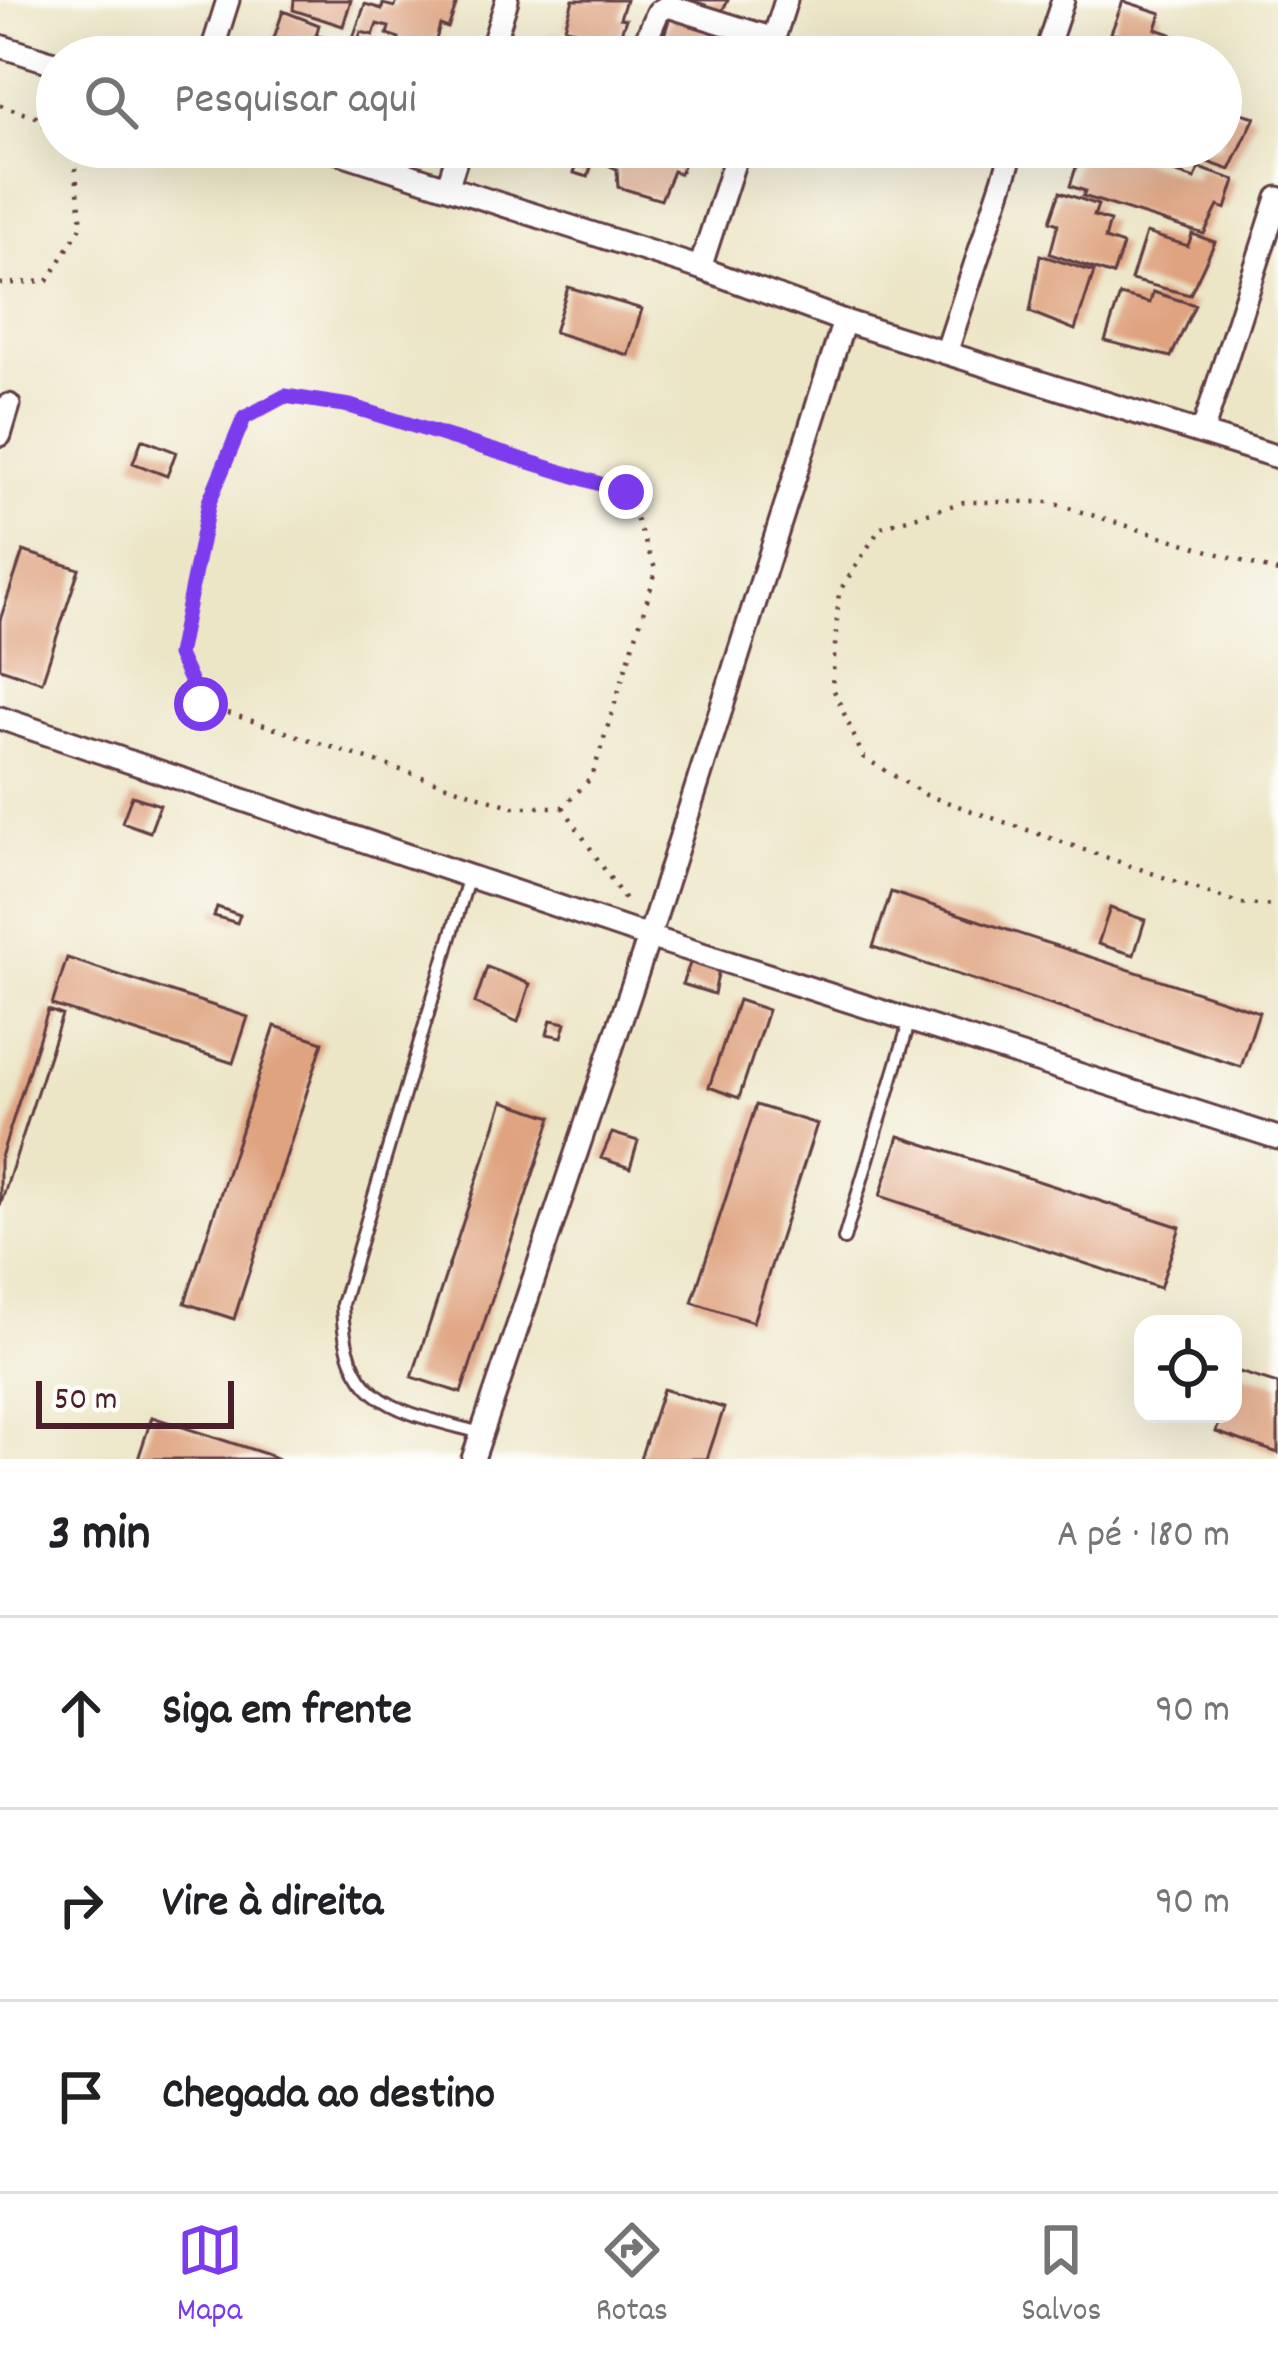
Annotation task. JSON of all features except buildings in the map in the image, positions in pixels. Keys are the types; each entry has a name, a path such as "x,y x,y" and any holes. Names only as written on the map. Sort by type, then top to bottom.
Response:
{"street":[{"path":"217,36 228,0"},
{"path":"496,36 507,0"},
{"path":"775,36 786,0"},
{"path":"1051,36 1063,0"},
{"path":"648,36 658,12 668,6 742,36"},
{"path":"0,46 36,57"},
{"path":"392,168 700,268 844,321 1278,457"},
{"path":"448,185 453,168"},
{"path":"700,268 732,168"},
{"path":"946,353 1007,168"},
{"path":"1202,433 1278,198"},
{"path":"473,1459 649,937 844,321"},
{"path":"0,435 9,405"},
{"path":"0,718 649,937 1278,1138"}],"lane":[{"path":"469,876 342,1304 343,1341 352,1369 373,1397 405,1413 482,1433"},
{"path":"844,1239 910,1020"}],"path":[{"path":"0,105 36,117"},
{"path":"0,284 48,281 82,225 75,168"},
{"path":"285,396 350,406 626,492 656,571 592,777 563,807 513,807 201,704 178,655 209,502 244,418 285,396"},
{"path":"1278,572 1049,502 964,502 881,526 839,592 832,686 863,757 926,795 1240,904 1278,905"},
{"path":"563,807 649,937"}],"route":[{"path":"201,704 178,655 209,502 244,418 285,396 350,406 626,492"}]}
